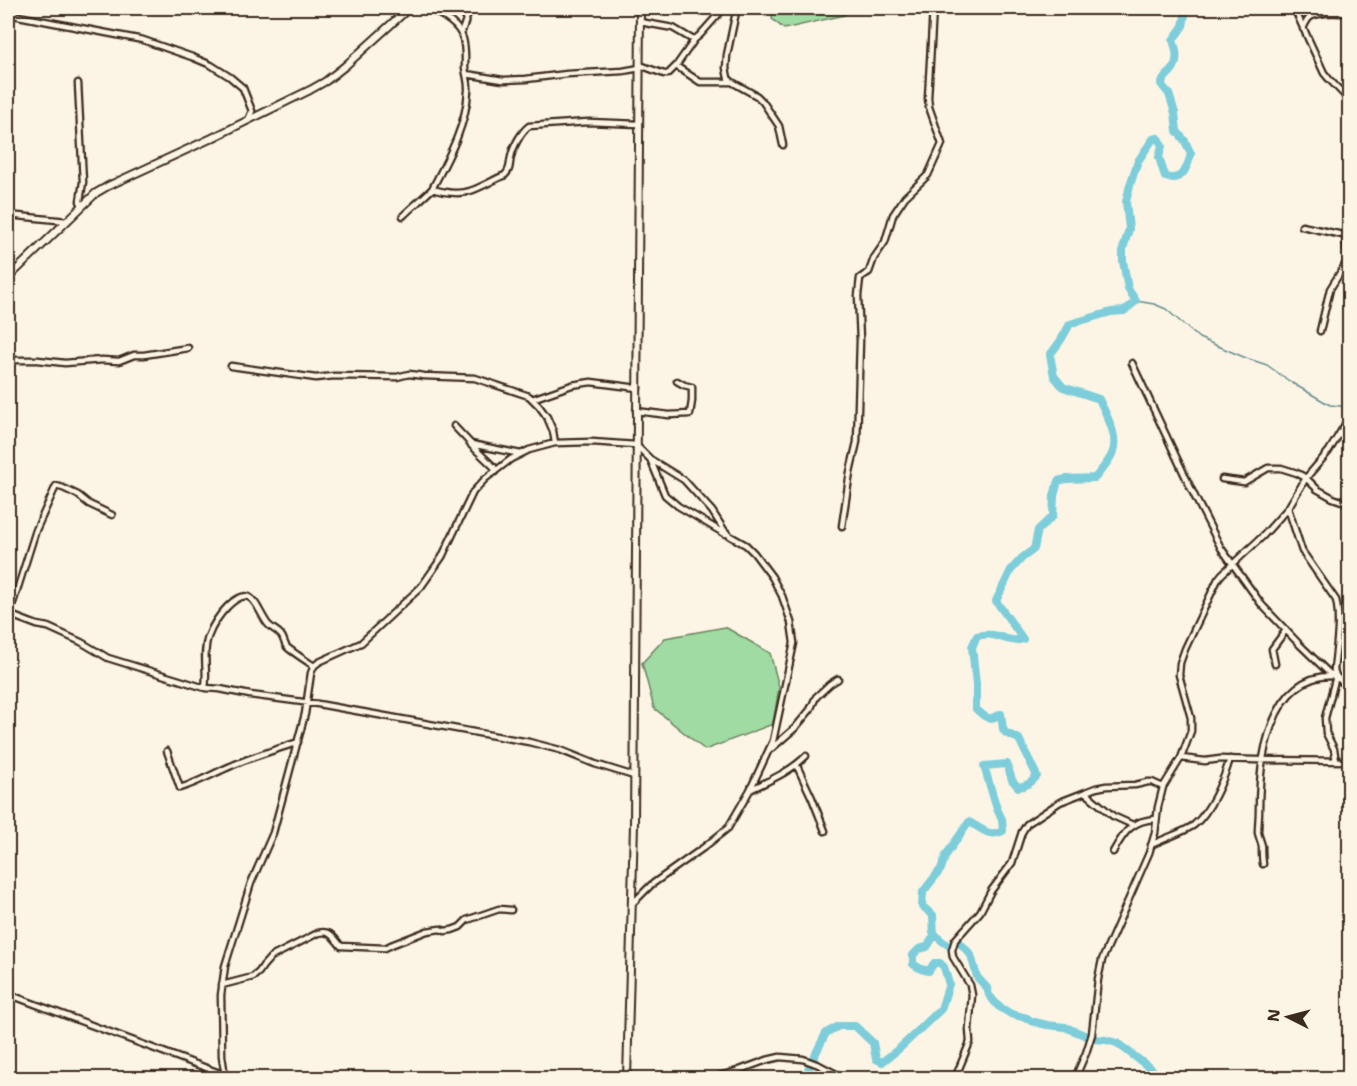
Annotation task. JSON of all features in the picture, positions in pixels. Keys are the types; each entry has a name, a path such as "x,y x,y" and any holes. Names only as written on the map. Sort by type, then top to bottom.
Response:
{"street":[{"path":"8,278 96,193 326,81 409,8"},
{"path":"403,216 432,189 458,140 466,106 468,88 461,34 439,13 427,8"},
{"path":"461,34 470,8"},
{"path":"627,1078 633,903 640,8"},
{"path":"466,74 503,80 526,79 623,71 640,66 668,74 695,39 724,8"},
{"path":"735,8 726,68 728,78 763,102 779,126 783,145"},
{"path":"842,526 857,442 860,278 869,272 874,258 885,242 893,216 905,196 928,175 942,144 928,98 933,8"},
{"path":"1294,8 1329,80 1350,101"},
{"path":"1303,29 1311,16 1331,12 1350,14"},
{"path":"8,14 143,40 211,65 243,88 252,111 248,120"},
{"path":"640,21 673,28 695,39"},
{"path":"676,66 700,82 732,82"},
{"path":"78,83 83,182 80,201 82,206"},
{"path":"432,189 463,193 505,176 509,171 511,155 519,138 529,126 588,122 639,124"},
{"path":"1320,331 1330,289 1349,263 1347,208 1350,193"},
{"path":"8,215 67,221"},
{"path":"1302,226 1347,236"},
{"path":"8,360 65,363 119,361 134,355 188,348"},
{"path":"1132,363 1221,548 1262,605 1329,673 1336,676 1350,690"},
{"path":"231,366 316,378 397,377 417,374 488,381 532,399 547,417 555,443"},
{"path":"636,411 669,415 690,414 692,387 677,381"},
{"path":"532,399 572,385 591,382 638,388"},
{"path":"1075,1078 1091,1036 1102,960 1146,861 1163,787 1180,758 1191,731 1192,724 1179,675 1181,658 1222,574 1263,536 1288,508 1306,478 1329,452 1350,416"},
{"path":"454,426 494,467 495,472"},
{"path":"225,1076 222,1056 221,995 225,966 251,883 273,833 298,742 314,666 361,643 422,587 442,557 473,492 486,479 521,454 555,443 592,442 636,445 650,459 684,480 712,511 730,536"},
{"path":"471,444 521,454"},
{"path":"633,903 651,885 728,828 769,751 794,643 782,596 772,577 746,545 678,507 665,495 650,459"},
{"path":"1222,479 1244,482 1268,468 1276,467 1297,473 1323,492 1350,504"},
{"path":"112,515 89,504 78,495 56,486 36,530 14,603 8,614 36,625 48,627 81,642 108,658 205,688 307,703 529,742 560,750 634,776"},
{"path":"1288,508 1302,551 1336,600 1338,616 1334,670 1336,676 1325,718 1326,733 1334,749 1336,761"},
{"path":"205,688 207,638 224,610 238,597 250,598 257,603 268,626 281,635 287,647 314,666"},
{"path":"1275,664 1272,649 1286,630"},
{"path":"1263,864 1262,844 1258,834 1259,798 1263,760 1272,724 1287,697 1303,683 1311,679 1336,676"},
{"path":"769,751 795,728 810,710 816,697 838,679"},
{"path":"167,751 180,789 233,765 298,742"},
{"path":"750,790 797,766 806,756"},
{"path":"1180,758 1205,761 1230,759 1350,761"},
{"path":"1151,845 1192,826 1203,815 1225,776 1230,759"},
{"path":"797,766 825,831"},
{"path":"955,1078 970,1042 972,995 970,986 953,957 952,950 955,940 980,912 991,891 1012,863 1027,824 1060,802 1096,788 1148,782 1163,787"},
{"path":"1086,793 1113,816 1133,825"},
{"path":"1113,852 1133,825 1156,819"},
{"path":"222,985 252,977 271,957 318,933 330,933 341,946 385,948 427,931 452,930 460,927 467,920 499,909 511,910"},
{"path":"8,994 233,1078"},
{"path":"712,1078 773,1058 803,1059 841,1078"}],"green space":[{"path":"773,8 846,8 845,15 784,29 772,19"},
{"path":"725,627 770,653 779,687 773,724 705,750 654,708 642,663 665,638"},
{"path":"754,1072 797,1078 733,1078"}],"waterway":[{"path":"806,1078 826,1033 839,1026 855,1026 873,1043 876,1059 882,1062 941,1009 949,984 944,967 940,963 934,963 929,971 913,964 913,955 919,949 927,947 934,936 933,915 922,906 923,892 941,869 946,855 969,822 989,833 1003,831 1002,819 984,766 1007,764 1012,780 1018,787 1029,784 1037,776 1019,739 1006,733 1003,729 1001,714 990,719 976,709 972,647 977,636 981,635 1023,639 996,601 1011,570 1034,549 1038,530 1053,516 1054,496 1058,481 1095,478 1112,454 1113,433 1099,399 1063,387 1054,376 1050,355 1070,324 1111,312 1124,311 1136,301 1128,289 1123,249 1129,229 1126,202 1138,161 1153,139 1158,138 1162,146 1159,157 1165,177 1171,178 1183,173 1191,154 1177,131 1175,113 1169,94 1161,84 1176,62 1173,40 1183,26 1186,10 1184,8"},
{"path":"1136,301 1166,309 1199,338 1267,365 1330,405 1350,407"},
{"path":"933,932 951,947 958,943 962,945 971,955 977,977 998,1006 1011,1014 1031,1021 1065,1027 1094,1039 1117,1043 1163,1078"}]}
